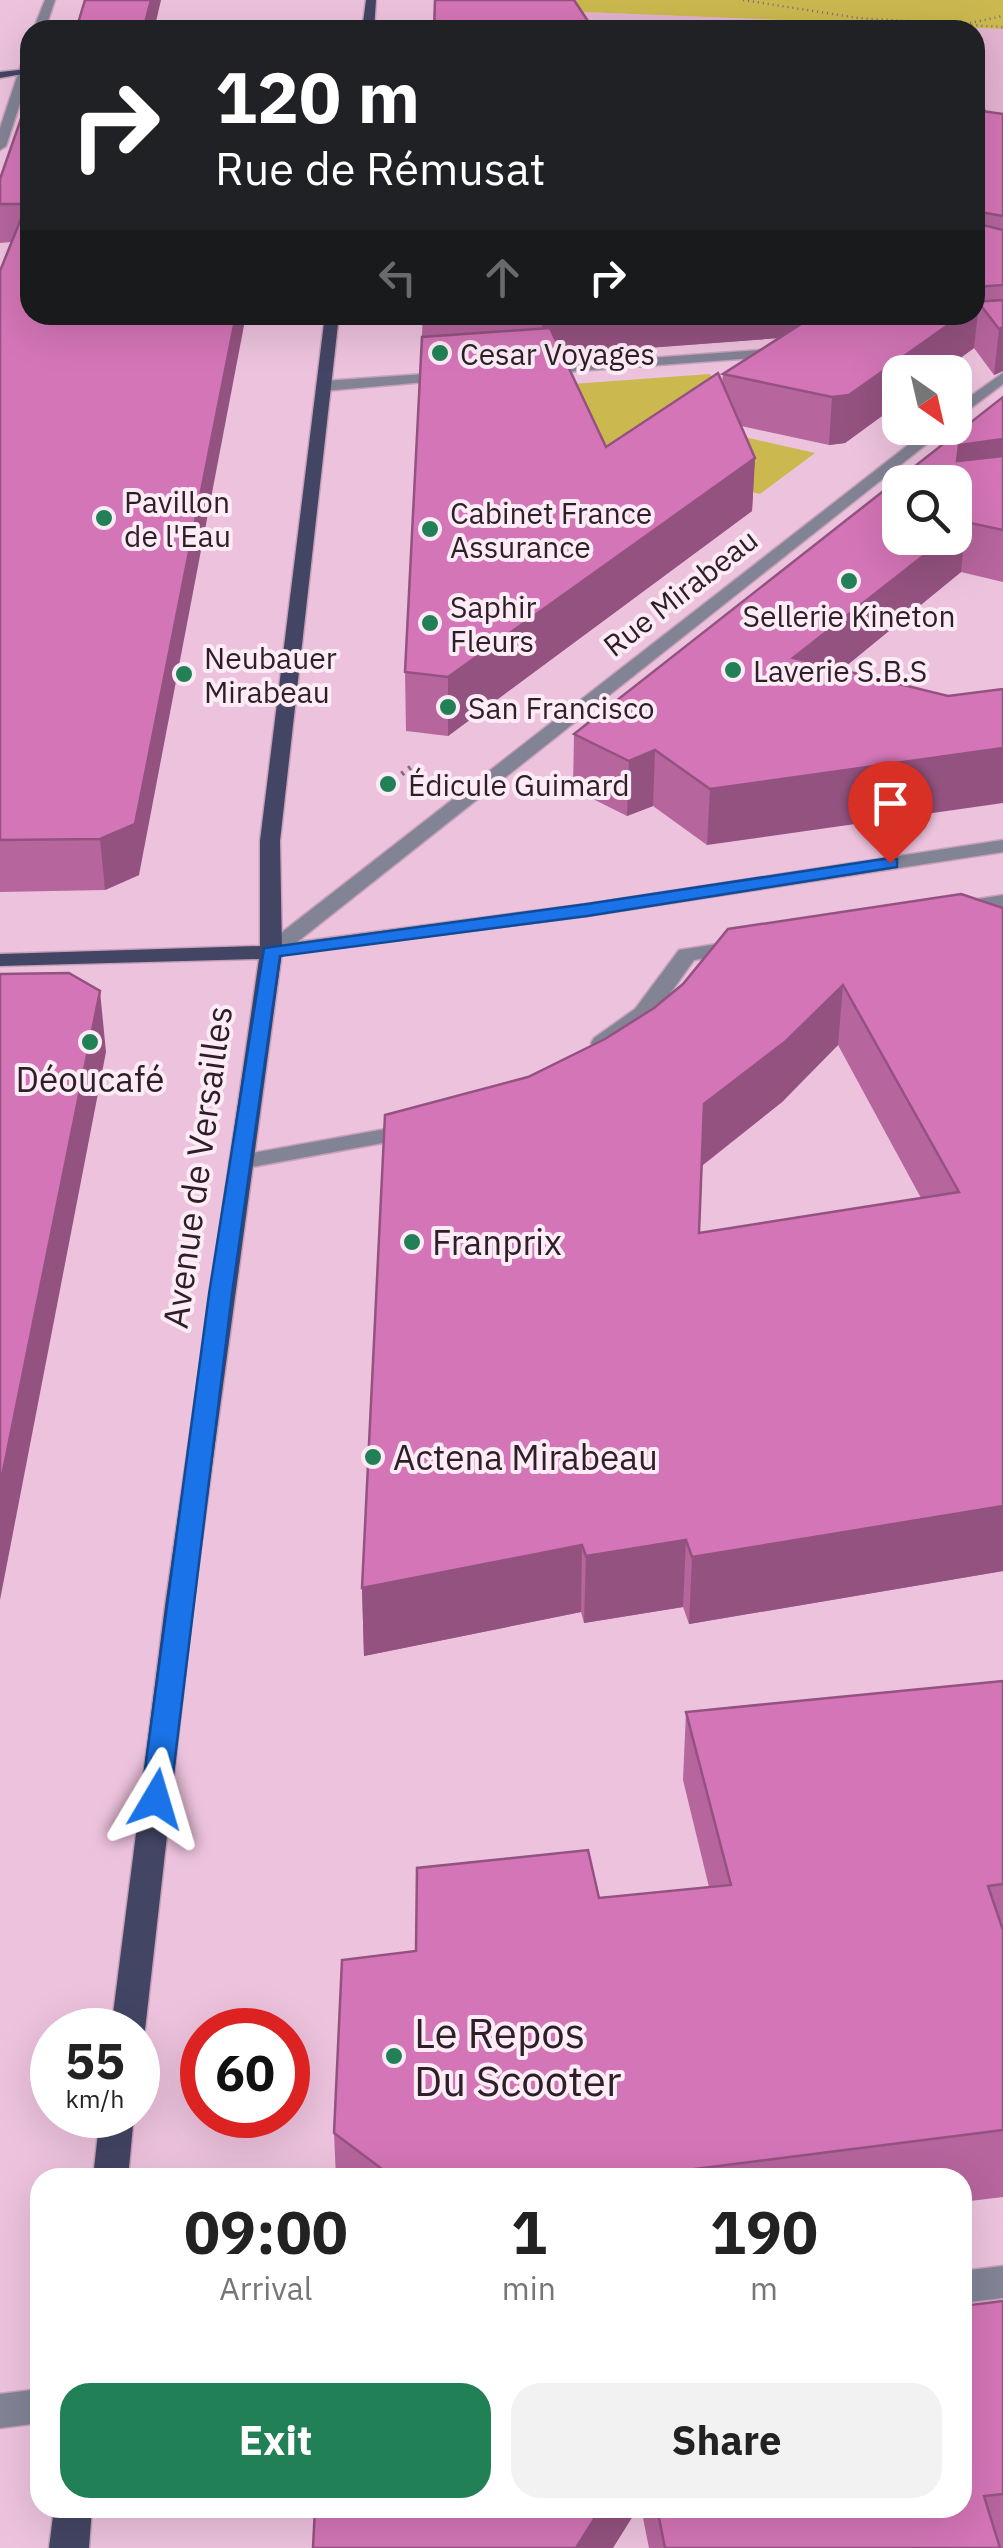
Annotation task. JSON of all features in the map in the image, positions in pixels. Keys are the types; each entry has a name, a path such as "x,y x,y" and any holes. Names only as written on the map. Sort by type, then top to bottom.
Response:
{"main road":[{"name":"Avenue de Versailles","path":"131,2008 181,1587 270,952 270,840 331,325"},
{"path":"0,960 270,952"},
{"path":"111,2168 115,2138"},
{"path":"68,2548 72,2518"}],"street":[{"path":"0,146 20,91"},
{"path":"517,372 808,350"},
{"path":"324,386 478,374"},
{"path":"972,402 1003,377"},
{"name":"Rue Mirabeau","path":"270,952 916,445"},
{"path":"824,516 862,512"},
{"path":"270,952 587,910 1003,846"},
{"path":"936,912 1003,901"},
{"path":"583,1057 642,1014 687,955 764,942"},
{"path":"241,1162 408,1133 438,1123"},
{"path":"972,2286 1003,2282"},
{"path":"0,2411 30,2407"}],"path":[{"path":"743,0 893,20"},
{"path":"388,784 411,767"}],"shaded area":[{"path":"550,0 1003,0 1003,29 985,28 985,20 780,20 557,11"},
{"path":"557,11 780,20 562,20"},
{"path":"985,28 1003,29 1003,254 985,251"},
{"path":"710,374 717,386 700,427 815,453 760,494 675,473 615,473 572,384"}],"building":[{"path":"85,0 151,0 146,20 79,20"},
{"path":"435,0 574,0 587,20 434,20"},
{"path":"985,111 1003,114 1003,216 985,213"},
{"path":"20,122 20,204 0,204 0,179"},
{"path":"20,221 20,325 234,325 135,824 100,839 0,840 0,271"},
{"path":"985,226 1003,230 1003,285 985,286"},
{"path":"1003,300 1003,327 999,329 985,311 985,301"},
{"path":"799,325 948,325 906,355 882,355 882,372 849,395 832,397 723,374"},
{"path":"550,328 606,447 718,373 755,458 448,677 405,672 422,337"},
{"path":"1003,397 1003,439 972,443 972,421"},
{"path":"942,445 959,445 957,461 1003,456 1003,530 972,523 972,465 916,465"},
{"path":"882,492 882,555 924,555 793,658 948,696 1003,689 1003,748 710,789 655,750 629,761 574,734"},
{"path":"961,894 1003,908 1003,1506 692,1557 686,1540 586,1556 582,1545 362,1588 385,1115 528,1077 605,1039 683,984 728,929","holes":["843,985 959,1192 699,1233 704,1104 786,1041"]},
{"path":"69,973 100,991 0,1486 0,974"},
{"path":"1003,1681 1003,1884 988,1886 1003,1930 1003,2130 702,2168 381,2168 334,2133 342,1960 416,1951 417,1868 588,1850 599,1898 731,1885 686,1712"},
{"path":"1003,2301 1003,2494 984,2496 1000,2548 665,2548 659,2518 972,2518 972,2305"},
{"path":"314,2518 595,2518 576,2548 313,2548"}],"place":[{"name":"Cesar Voyages","path":"440,353"},
{"name":"Pavillon de l'Eau","path":"104,518"},
{"name":"Cabinet France Assurance","path":"430,529"},
{"name":"Sellerie Kineton","path":"849,581"},
{"name":"Saphir Fleurs","path":"430,623"},
{"name":"Laverie S.B.S","path":"733,670"},
{"name":"Neubauer Mirabeau","path":"184,674"},
{"name":"San Francisco","path":"448,707"},
{"name":"Édicule Guimard","path":"388,784"},
{"name":"Déoucafé","path":"90,1042"},
{"name":"Franprix","path":"412,1242"},
{"name":"Actena Mirabeau","path":"373,1457"},
{"name":"Le Repos Du Scooter","path":"394,2056"}],"route":[{"path":"156,1799 220,1294 270,952 587,910 890,863"}]}
